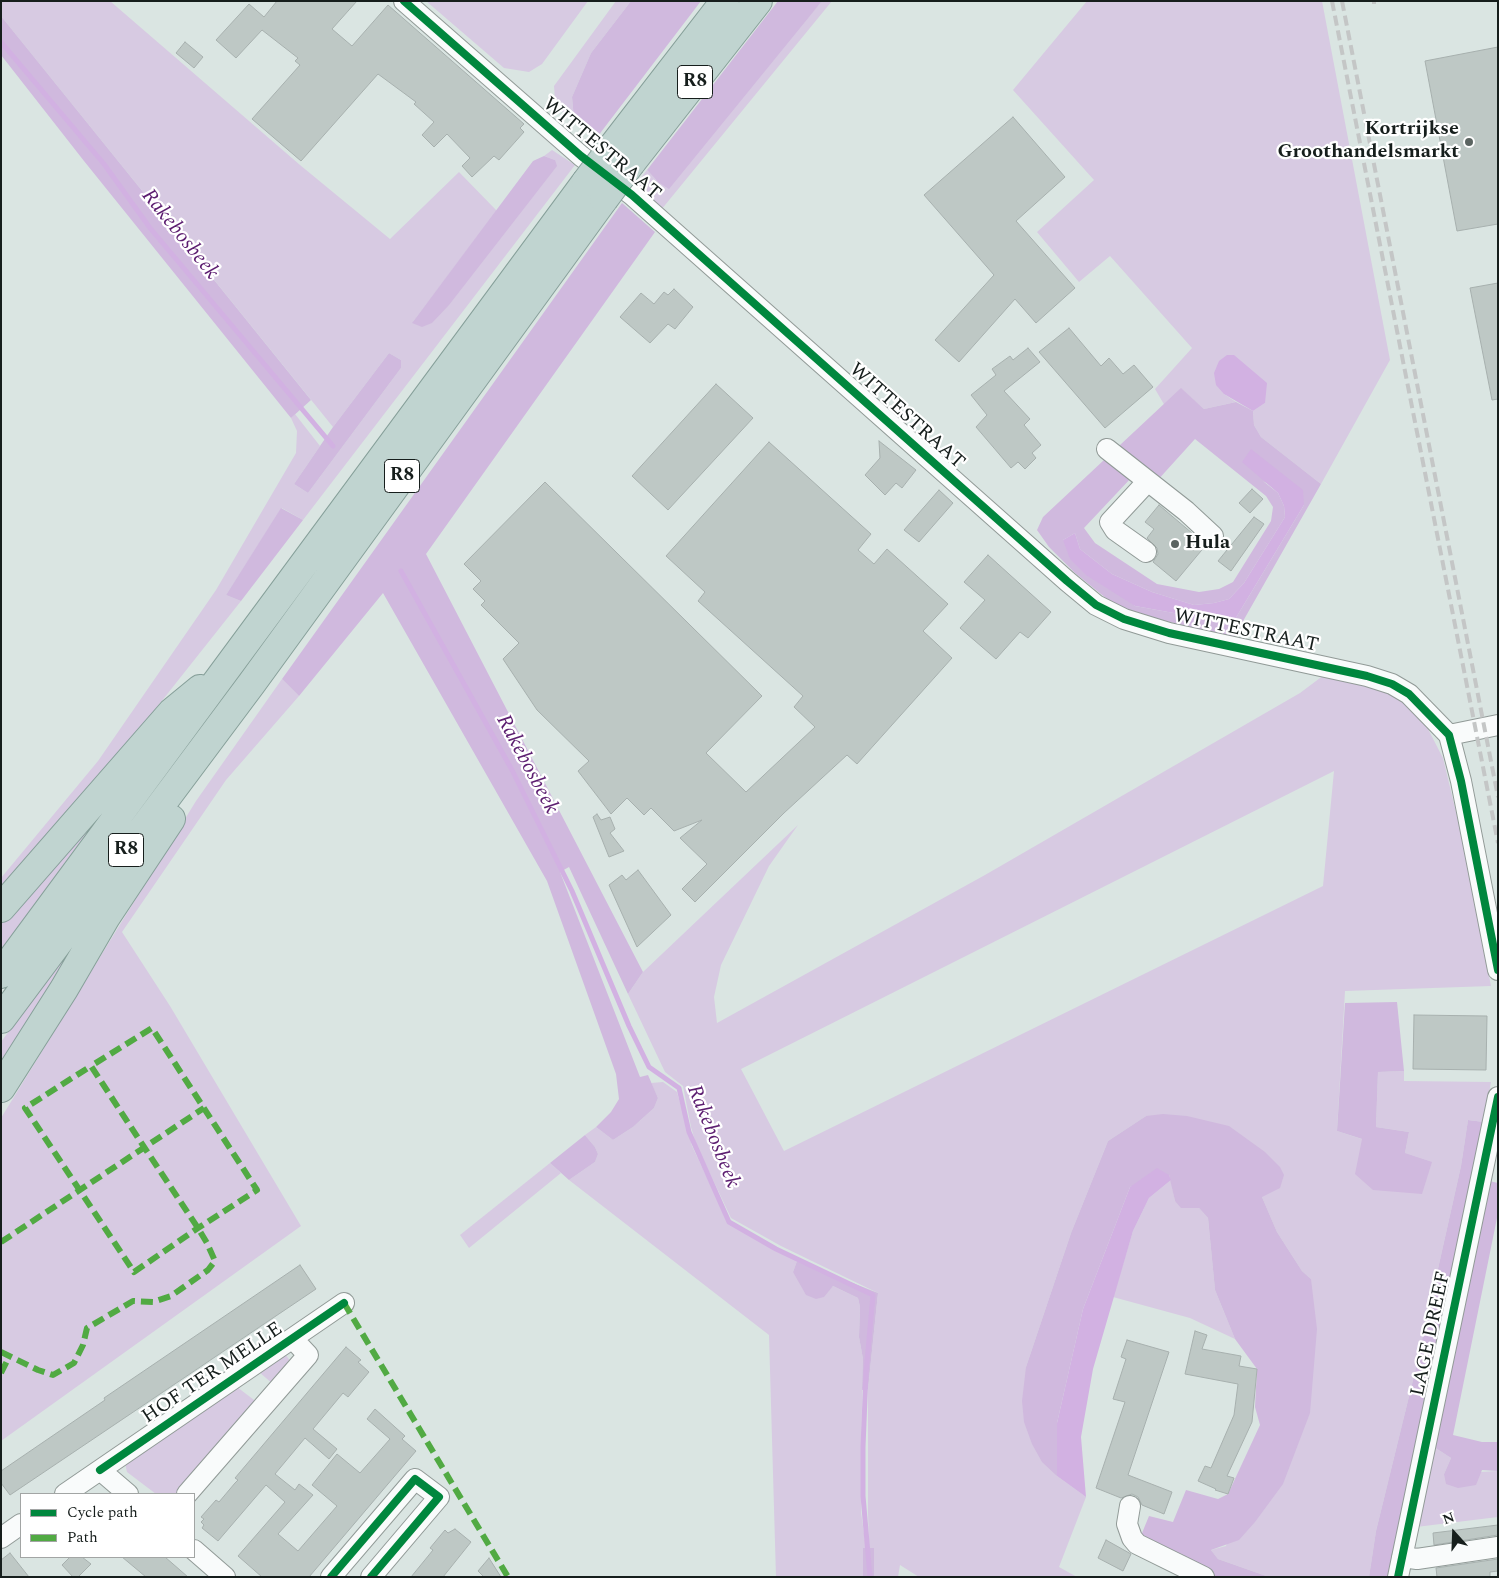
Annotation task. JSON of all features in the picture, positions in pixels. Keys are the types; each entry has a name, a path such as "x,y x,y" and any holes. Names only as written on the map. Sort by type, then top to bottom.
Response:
{"highway":[{"name":"R8","path":"1,974 234,662 622,154 725,1"},
{"name":"R8","path":"622,154 758,1"},
{"name":"R8","path":"1,1019 252,683 595,190"},
{"name":"R8","path":"1,908 172,712 234,662"},
{"name":"R8","path":"1,1088 64,989 106,917 227,734 252,683"}],"street":[{"name":"WITTESTRAAT","path":"404,1 581,156 632,195 1096,605 1124,619 1169,633 1367,676 1392,684 1409,694 1449,736"},
{"path":"1108,450 1146,482 1186,511 1212,536"},
{"path":"1146,482 1110,522 1115,530 1146,552"},
{"path":"1498,725 1449,736 1461,781 1498,970"},
{"name":"LAGE DREEF","path":"1398,1577 1498,1097"},
{"name":"HOF TER MELLE","path":"66,1493 344,1303"},
{"name":"HOF TER MELLE","path":"188,1493 308,1355 293,1339"},
{"path":"100,1470 127,1493"},
{"path":"331,1577 415,1479 439,1497 371,1577"},
{"path":"1130,1506 1127,1524 1132,1538 1137,1544 1204,1577"},
{"path":"1,1538 20,1525"},
{"path":"1402,1557 1417,1559 1498,1546"},
{"path":"195,1551 226,1577"}],"shaded area":[{"path":"1,1 110,1 300,165 390,239 459,172 497,211 412,323 555,160 544,156 552,150 575,165 303,520 282,508 226,595 241,601 88,794 1,894 1,878 98,761 216,590 296,453 297,431 291,418 295,414 320,446 294,484 308,493 401,368 401,360 389,353 333,427 1,16"},
{"path":"426,1 588,1 542,64 529,72 504,68"},
{"path":"616,1 631,1 591,53 572,97 574,119 560,110 555,100 554,86"},
{"path":"631,1 701,1 598,136 574,119 572,97 591,53"},
{"path":"778,1 822,1 669,189 658,182 647,170"},
{"path":"822,1 832,1 661,210 633,188 647,170 658,182"},
{"path":"1087,1 1322,1 1390,360 1321,484 1261,437 1254,425 1253,411 1265,403 1224,394 1236,402 1204,409 1181,389 1165,406 1155,389 1192,348 1110,256 1079,282 1037,232 1094,180 1013,90"},
{"path":"1,16 311,400 291,418 1,55"},
{"path":"544,156 555,160 557,166 449,305 432,323 422,327 412,323 533,161"},
{"path":"622,203 655,232 426,554 643,972 628,994 569,867 560,872 640,1077 648,1075 658,1098 654,1108 633,1127 613,1140 596,1127 611,1112 619,1099 616,1074 547,881 383,593 299,696 282,679"},
{"path":"389,353 401,360 401,368 308,493 294,484 333,427"},
{"path":"1227,355 1234,355 1267,383 1265,403 1253,411 1224,394 1216,385 1214,373 1219,361"},
{"path":"1181,388 1204,409 1236,402 1253,411 1254,425 1261,437 1321,484 1234,637 1161,620 1117,607 1075,573 1049,547 1037,530 1043,517","holes":["1195,439 1266,496 1273,507 1271,521 1233,582 1219,589 1199,592 1157,584 1095,543 1084,528 1132,477 1156,482","1263,481 1304,505 1234,621 1218,621 1135,606 1063,540 1075,533 1080,549 1112,574 1152,592 1194,605 1229,599 1244,583 1285,517 1284,506 1278,493"]},
{"path":"1251,449 1303,490 1304,505 1234,621 1218,621 1135,606 1086,575 1070,559 1063,540 1075,533 1080,549 1112,574 1152,592 1194,605 1229,599 1244,583 1285,517 1284,506 1278,493 1242,462"},
{"path":"281,508 303,520 241,601 226,595"},
{"path":"1324,675 1388,692 1408,706 1428,729 1443,758 1461,833 1491,986 1345,991 1337,1131 1432,1162 1405,1153 1409,1132 1376,1127 1378,1072 1404,1071 1404,1081 1491,1082 1484,1122 1468,1120 1461,1166 1414,1376 1376,1531 1369,1577 1269,1577 1218,1559 1211,1550 1226,1546 1311,1279 1302,1271 1277,1232 1262,1197 1146,1116 1108,1141 1071,1233 1026,1367 1057,1476 1086,1497 1059,1567 1077,1577 919,1577 900,1565 898,1577 874,1577 874,1548 869,1548 868,1389 878,1293 781,1246 731,1218 696,1144 683,1086 665,1072 628,994 643,972 798,825 769,866 721,965 714,997 717,1023 985,875 1300,693","holes":["1334,771 1323,886 784,1151 741,1069"]},
{"path":"282,679 299,696 226,780 122,932 170,1006 301,1226 1,1441 1,1118 196,801"},
{"path":"118,790 1,950 1,923"},
{"path":"124,875 1,1072 1,1042"},
{"path":"1397,1002 1404,1071 1378,1072 1376,1127 1409,1132 1405,1153 1432,1162 1422,1194 1373,1190 1355,1174 1362,1139 1337,1131 1345,1003"},
{"path":"663,1082 677,1092 692,1146 728,1222 797,1261 793,1272 829,1289 833,1286 858,1298 860,1307 859,1337 863,1359 861,1512 866,1548 863,1548 863,1577 776,1577 769,1335 569,1180 595,1162 598,1154 585,1135 596,1127 613,1140 633,1127 654,1108 658,1098 651,1083"},
{"path":"1163,1114 1187,1116 1229,1126 1265,1152 1280,1167 1284,1175 1280,1188 1262,1197 1277,1232 1302,1271 1311,1279 1317,1329 1310,1413 1283,1484 1239,1540 1211,1550 1218,1559 1269,1577 1179,1577 1183,1563 1140,1538 1149,1516 1173,1522 1186,1490 1218,1499 1228,1494 1260,1425 1255,1407 1257,1369 1235,1339 1215,1290 1208,1218 1199,1208 1181,1208 1175,1201 1169,1175 1130,1187 1083,1309 1057,1423 1057,1476 1042,1462 1032,1444 1024,1422 1022,1401 1026,1367 1071,1233 1108,1141 1146,1116"},
{"path":"1468,1120 1484,1122 1438,1336 1391,1577 1369,1577 1376,1531 1414,1376 1461,1166"},
{"path":"585,1135 598,1154 595,1162 569,1180 550,1163"},
{"path":"550,1163 561,1173 469,1248 460,1235"},
{"path":"1157,1168 1169,1175 1171,1180 1149,1198 1133,1231 1093,1369 1081,1437 1086,1497 1057,1476 1057,1423 1083,1309 1130,1187"},
{"path":"1171,1180 1175,1201 1199,1208 1208,1218 1215,1290 1235,1339 1190,1318 1113,1297 1133,1231 1149,1198"},
{"path":"1489,1181 1498,1183 1498,1213 1453,1435 1482,1442 1498,1442 1498,1471 1482,1470 1476,1485 1458,1488 1446,1484 1444,1474 1451,1458 1434,1447"},
{"path":"797,1261 878,1293 868,1389 862,1390 863,1359 859,1337 860,1307 858,1298 833,1286 824,1297 816,1299 806,1295 793,1272"},
{"path":"285,1354 291,1362 273,1384 259,1372"},
{"path":"237,1387 258,1403 179,1493 155,1493 127,1472 125,1463"},
{"path":"1434,1447 1451,1458 1444,1474 1498,1471 1498,1517 1416,1527"},
{"path":"863,1548 874,1548 874,1577 863,1577"}],"building":[{"path":"277,1 357,1 332,29 352,46 388,5 524,124 520,128 524,132 499,160 494,156 472,177 462,166 470,158 447,134 434,147 422,135 434,122 414,104 416,102 378,74 301,161 252,119 300,65 295,61 298,58 262,30 236,58 216,40 249,4 264,17"},
{"path":"185,42 203,57 194,68 176,53"},
{"name":"Kortrijkse Groothandelsmarkt","path":"1498,47 1498,224 1457,231 1425,61"},
{"path":"1013,117 1065,177 1016,221 1075,288 1036,323 1015,299 959,362 935,340 994,275 924,195"},
{"path":"1498,283 1498,399 1492,400 1470,288"},
{"path":"674,289 693,307 675,329 668,324 650,343 620,317 641,293 654,304 664,292 668,295"},
{"path":"1069,328 1101,366 1109,358 1123,374 1134,365 1153,387 1105,428 1039,352"},
{"path":"1028,348 1040,362 1004,391 1030,419 1024,425 1041,445 1032,453 1036,458 1025,469 1018,462 1011,468 976,427 987,415 971,395 996,375 992,369 1010,356 1013,360"},
{"path":"716,384 753,418 668,510 632,476"},
{"path":"879,441 916,470 902,488 896,483 885,495 865,475 880,458"},
{"path":"769,442 871,534 858,550 874,564 887,549 948,604 923,631 952,658 857,764 847,755 784,813 695,902 682,889 707,864 680,838 702,820 674,831 651,808 644,815 627,798 611,814 578,771 589,761 537,710 503,659 519,643 481,605 485,601 473,589 481,581 464,564 545,482 762,696 706,753 746,792 815,727 794,707 803,696 698,601 705,592 666,556"},
{"path":"1252,489 1263,499 1250,513 1239,503"},
{"path":"939,490 953,503 919,542 904,530"},
{"name":"Hula","path":"1159,505 1206,545 1176,581 1153,562 1158,554 1157,548 1147,538 1154,529 1145,522"},
{"path":"1254,517 1264,524 1231,571 1218,561"},
{"path":"988,555 1051,612 1028,638 1020,632 996,659 960,628 985,600 964,582"},
{"path":"597,814 601,820 610,817 615,829 610,833 624,851 609,857 593,817"},
{"path":"638,870 671,915 637,947 609,885 622,875 626,880"},
{"path":"1414,1015 1487,1016 1486,1070 1413,1069"},
{"path":"300,1265 316,1289 10,1495 1,1483 1,1471 105,1400 104,1398"},
{"path":"1195,1331 1207,1335 1202,1349 1241,1356 1239,1366 1257,1369 1252,1422 1227,1476 1234,1478 1228,1494 1198,1481 1205,1466 1211,1468 1234,1415 1238,1384 1185,1374"},
{"path":"1127,1340 1169,1352 1128,1475 1172,1492 1164,1514 1142,1505 1138,1497 1132,1494 1121,1498 1096,1488 1125,1402 1113,1399 1126,1359 1121,1357"},
{"path":"346,1347 361,1360 358,1362 369,1372 348,1397 343,1393 313,1429 337,1449 329,1459 305,1438 275,1474 295,1490 299,1484 313,1495 278,1534 298,1551 337,1506 312,1485 337,1454 360,1473 390,1439 367,1419 375,1409 405,1436 402,1439 416,1451 309,1577 262,1577 238,1556 285,1502 266,1485 218,1541 202,1528 204,1525 201,1522 204,1519 201,1517 216,1500 219,1502 238,1480 235,1478"},
{"path":"1498,1525 1498,1535 1434,1545 1433,1533"},
{"path":"455,1529 471,1542 443,1577 411,1577 433,1550 430,1548 445,1530 448,1533"},
{"path":"1106,1540 1131,1554 1123,1571 1098,1558"},
{"path":"10,1553 29,1577 1,1577 1,1560"},
{"path":"69,1558 83,1558 91,1564 78,1577 73,1577 62,1565"},
{"path":"123,1558 166,1558 188,1577 146,1577"},
{"path":"489,1558 501,1577 484,1577 478,1571"},
{"path":"1498,1559 1498,1571 1490,1572 1490,1577 1437,1577 1436,1568"}],"waterway":[{"name":"Rakebosbeek","path":"1,42 104,164 150,228 333,446"},
{"name":"Rakebosbeek","path":"401,571 512,770 572,891 629,1026 649,1067 679,1088 689,1132 729,1222 776,1249 873,1295 866,1373 863,1447 863,1496 870,1577"}],"railway":[{"path":"1332,1 1498,843"},
{"path":"1342,1 1498,797"}],"marked path":[{"path":"1,1352 53,1375 74,1363 83,1345 87,1328 133,1301 153,1302 171,1296 208,1270 215,1261 198,1228 91,1066 25,1108 134,1272 198,1228 257,1190 152,1028 91,1066"},
{"path":"1,1242 204,1108"},
{"path":"344,1303 508,1577"},
{"path":"1,1373 9,1357"}],"cycle path":[{"path":"404,1 581,156 632,195 1096,605 1124,619 1169,633 1367,676 1392,684 1409,694 1449,735 1461,781 1498,970"},
{"path":"1398,1577 1498,1097"},
{"path":"100,1470 344,1303"},
{"path":"331,1577 415,1479 439,1497 371,1577"}],"place":[{"name":"Kortrijkse Groothandelsmarkt","path":"1469,142"},
{"name":"Hula","path":"1175,544"}]}
